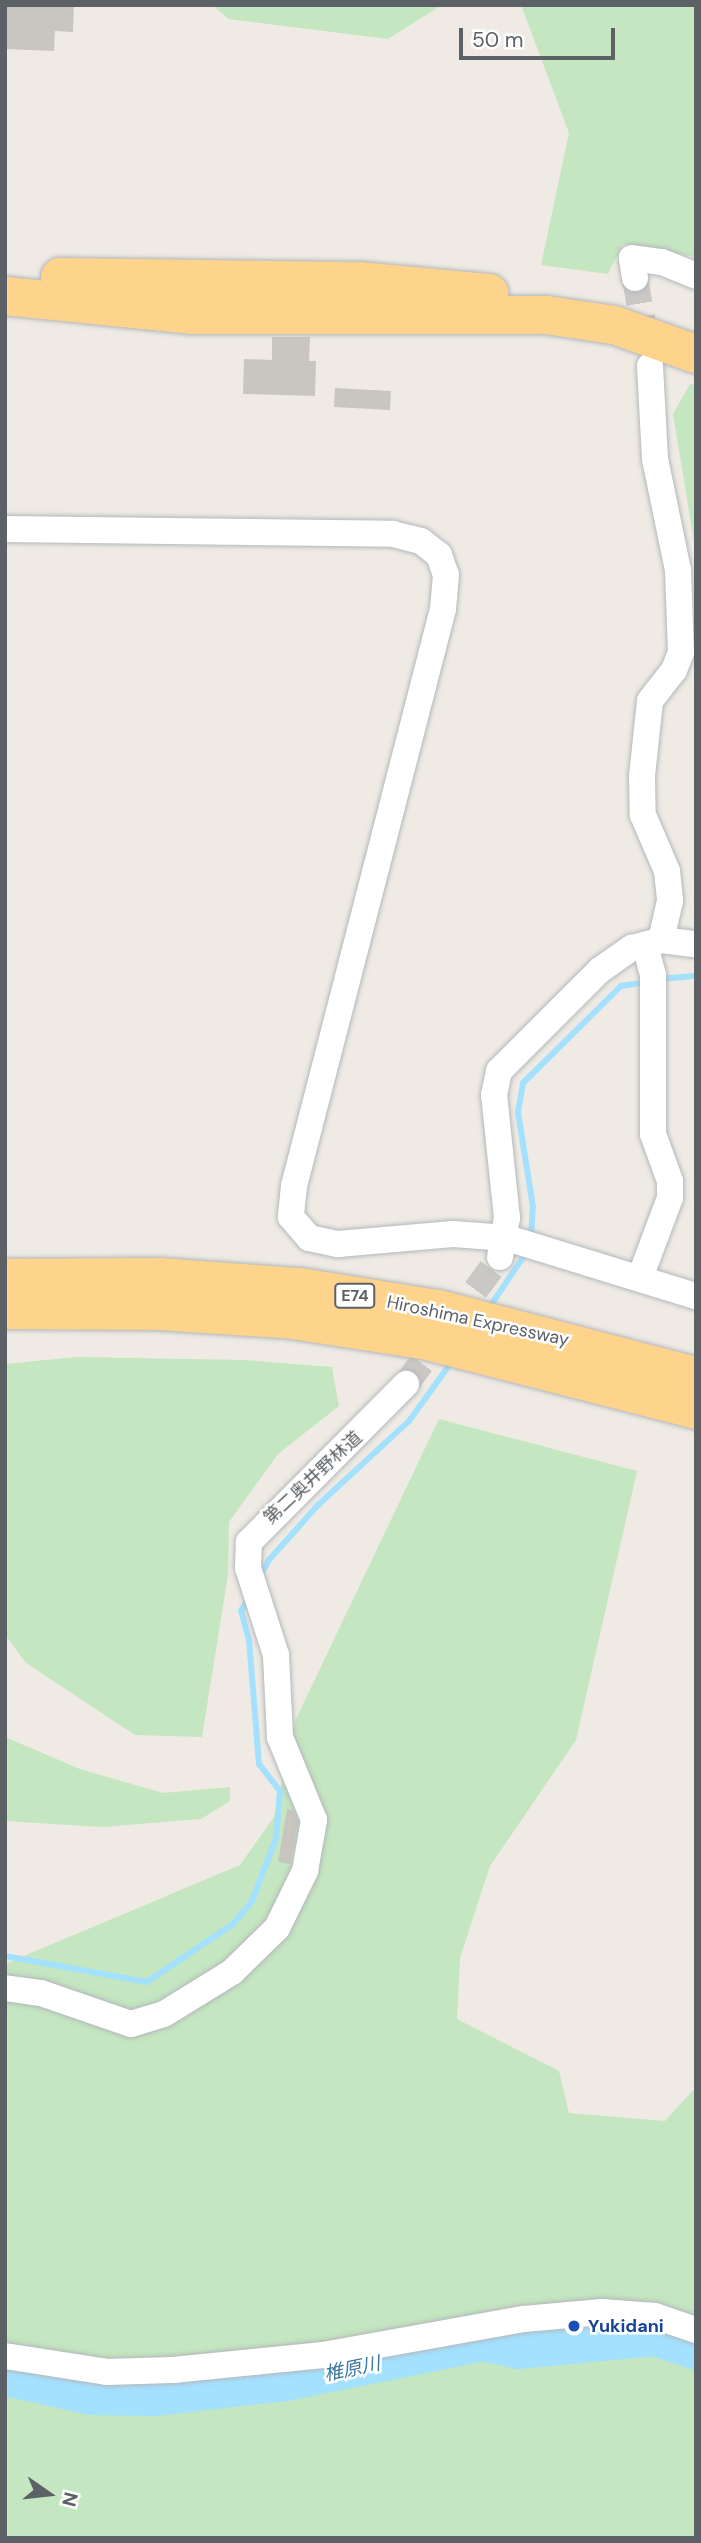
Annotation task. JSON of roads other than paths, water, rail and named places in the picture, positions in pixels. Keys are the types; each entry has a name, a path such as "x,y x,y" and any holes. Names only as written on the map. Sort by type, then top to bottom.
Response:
{"highway":[{"path":"5,276 359,281 620,310 696,336"},
{"path":"5,296 191,314 546,315 614,325 696,355"},
{"name":"Hiroshima Expressway","path":"5,1278 159,1277 261,1284 438,1309 696,1376"},
{"path":"438,1309 696,1353"},
{"name":"Hiroshima Expressway","path":"5,1310 159,1311 293,1320 428,1341 696,1410"}],"street":[{"path":"635,278 632,258 662,262 696,276"},
{"path":"641,1275 670,1199 670,1181 653,1134 653,943 670,901 667,871 643,815 642,776 650,701 674,670 681,652 678,570 655,459 650,366"},
{"path":"5,529 393,534 421,541 439,555 446,575 443,609 298,1173 291,1217 309,1238 338,1244 453,1234 641,1275 696,1296"},
{"path":"504,1247 494,1095 499,1071 600,970 632,948 653,943 696,944"},
{"name":"第二奥井野林道","path":"5,1988 41,1993 131,2024 164,2014 232,1972 276,1928 305,1871 314,1820 280,1737 276,1655 248,1568 249,1542 406,1384"},
{"path":"5,2356 107,2372 173,2370 323,2356 524,2319 602,2312 654,2316 696,2330"}],"waterway":[{"path":"660,979 696,976"},
{"path":"531,1240 533,1207 518,1112 523,1083 621,986 646,982"},
{"path":"489,1308 528,1250"},
{"path":"259,1578 269,1560 318,1505 409,1421 453,1360"},
{"path":"5,1956 147,1982 233,1924 252,1901 276,1838 280,1791 259,1764 249,1640 241,1611 249,1597"},
{"name":"椎原川","path":"5,2377 90,2396 154,2397 285,2382 483,2342 518,2350 653,2337 696,2351"}],"tunnel":[{"path":"635,278 647,347"},
{"path":"406,1384 500,1257"}],"place":[{"name":"Yukidani","path":"574,2326"}]}
